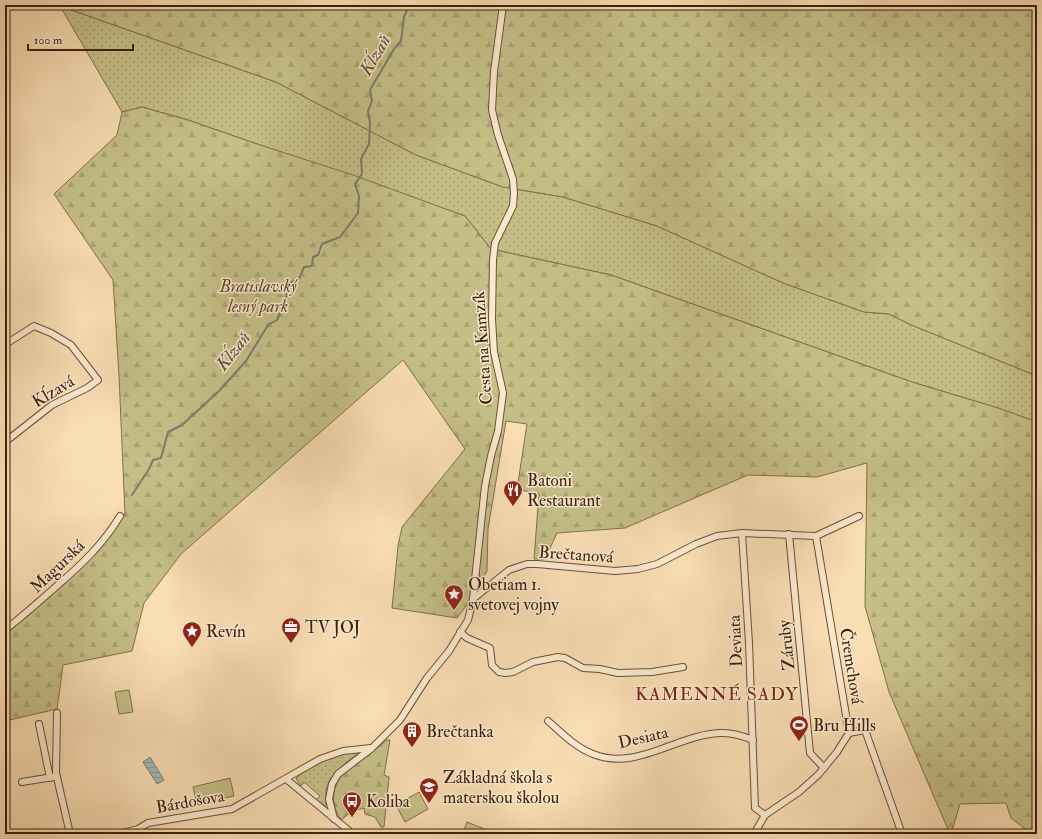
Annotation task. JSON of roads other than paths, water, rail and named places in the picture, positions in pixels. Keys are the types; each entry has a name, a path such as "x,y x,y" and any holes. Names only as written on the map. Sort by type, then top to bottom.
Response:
{"street":[{"name":"Cesta na Kamzík","path":"473,600 485,486 498,431 503,393 494,352 492,319 493,260 496,243 513,206 514,193 513,179 498,135 492,110 494,72 503,5"},
{"name":"Kĺzavá","path":"5,442 52,405 87,388 98,380 71,345 51,333 34,326 9,342"},
{"name":"Magurská","path":"5,630 29,612 82,563 112,530 120,516"},
{"name":"Brečtanová","path":"473,600 509,570 527,564 615,571 638,569 657,564 706,540 726,534 789,534 816,536 859,516"},
{"name":"Deviata","path":"742,533 749,643 755,808 764,815"},
{"name":"Záruby","path":"789,534 810,753 824,768"},
{"name":"Čremchová","path":"816,536 849,733"},
{"path":"334,819 329,799 332,784 338,774 372,748 400,720 427,678 449,651 468,620 473,600"},
{"path":"460,632 467,638 490,648 492,665 499,672 505,673 513,672 534,662 558,657 565,658 583,668 600,669 618,673 652,672 683,667"},
{"path":"53,777 58,714"},
{"name":"Desiata","path":"548,721 582,749 593,754 610,758 627,759 715,733 733,734 753,740"},
{"path":"39,724 70,834"},
{"path":"754,834 764,815 799,792 824,768 838,752 849,733 865,730 902,834"},
{"path":"353,834 286,779 320,759 343,751 372,748"},
{"path":"22,782 53,777"},
{"name":"Bárdošova","path":"119,834 138,829 148,823 232,810 286,779"}],"water":[{"path":"150,757 164,780 157,784 143,762"}],"waterway":[{"name":"Kĺzaň","path":"132,495 149,469 153,460 161,458 168,432 182,425 219,391 246,361 268,325 277,320 292,282 299,279 304,267 312,266 313,257 318,255 322,244 340,237 358,213 359,196 355,184 362,174 361,159 369,144 370,123 368,111 372,101 370,90 394,49 401,41 404,17 409,5"}],"place":[{"name":"Batoni Restaurant","path":"513,507"},
{"name":"Obetiam 1. svetovej vojny","path":"454,611"},
{"name":"TV JOJ","path":"291,644"},
{"name":"Revín","path":"192,648"},
{"name":"Bru Hills","path":"799,742"},
{"name":"Brečtanka","path":"412,748"},
{"name":"Základná škola s materskou školou","path":"429,804"},
{"name":"Koliba","path":"352,818"}],"district":[{"name":"KAMENNÉ SADY","path":"717,694"}],"park label":[{"name":"Bratislavský lesný park","path":"258,296"}]}
